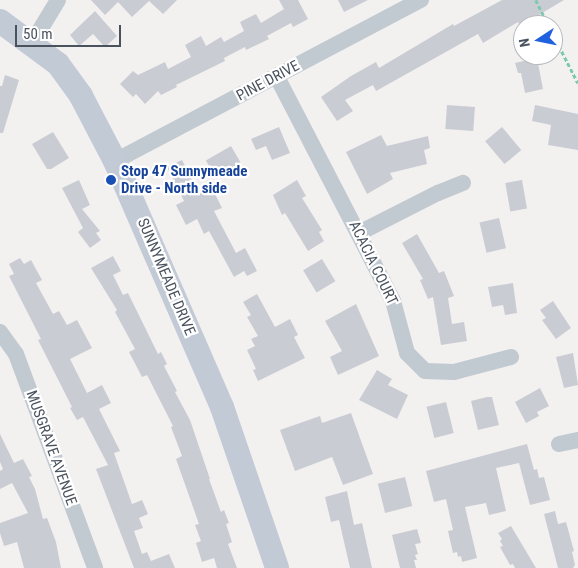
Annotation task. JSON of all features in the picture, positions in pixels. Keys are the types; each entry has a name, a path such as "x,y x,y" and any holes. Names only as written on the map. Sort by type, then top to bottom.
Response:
{"street":[{"path":"32,43 58,0"},
{"name":"PINE DRIVE","path":"115,161 277,77 403,4 421,0"},
{"name":"SUNNYMEADE DRIVE","path":"0,21 58,64 82,96 115,161 222,407 277,568"},
{"name":"ACACIA COURT","path":"277,77 393,301 407,353 425,371 454,372 511,358"},
{"path":"359,233 438,193 463,183"},
{"name":"MUSGRAVE AVENUE","path":"0,332 16,354 96,568"},
{"path":"559,444 578,440"}],"path":[{"path":"536,0 543,15"},
{"path":"563,54 578,83"}],"building":[{"path":"91,0 177,0 163,14 149,1 132,17 118,2 105,15"},
{"path":"279,0 298,0 308,19 293,27 291,23 267,36 269,39 246,50 245,47 224,58 225,61 176,85 177,87 161,95 158,91 145,104 136,94 133,97 120,84 133,71 138,75 165,62 168,69 191,57 185,45 201,36 206,46 221,37 224,42 244,31 240,22 256,14 261,23 284,9"},
{"path":"338,0 368,0 344,12"},
{"path":"502,0 564,0 539,15 513,15 513,25 483,43 478,34 376,91 373,85 345,100 353,111 337,121 321,97 351,76 376,62 379,68 453,24 454,26"},
{"path":"95,11 117,36 105,47 93,34 79,46 70,35"},
{"path":"516,65 538,65 543,89 525,93 521,73 518,73"},
{"path":"5,75 19,80 3,133 0,133 0,86 2,86"},
{"path":"447,105 475,107 473,131 445,129"},
{"path":"535,105 578,114 578,150 548,145 551,125 532,121"},
{"path":"279,127 290,153 272,160 266,146 256,150 251,139"},
{"path":"502,127 521,150 504,164 485,141"},
{"path":"53,132 69,158 51,169 47,169 32,144"},
{"path":"381,135 387,146 428,136 430,148 424,150 427,164 390,173 393,179 367,194 346,152"},
{"path":"231,146 241,163 216,178 206,160"},
{"path":"182,160 199,194 212,188 222,208 214,211 236,253 245,248 257,271 247,276 244,271 234,277 209,231 204,234 197,219 186,225 176,205 184,201 167,167"},
{"path":"79,180 90,205 82,209 100,231 96,233 101,240 90,248 78,232 83,228 62,188"},
{"path":"297,180 306,196 302,198 322,230 319,232 324,241 308,251 285,213 282,215 273,195"},
{"path":"522,180 527,209 510,212 505,183"},
{"path":"499,218 506,248 486,253 480,222"},
{"path":"417,234 439,273 444,271 454,296 448,298 452,324 464,322 467,341 441,345 433,297 428,299 420,280 423,279 402,243"},
{"path":"113,256 121,271 113,275 123,295 128,293 158,354 161,352 167,364 164,366 177,391 175,392 190,420 221,512 224,510 229,523 226,524 232,542 228,544 237,568 217,568 214,558 202,562 196,543 201,541 195,525 199,524 176,459 182,456 171,427 173,426 147,375 142,377 129,352 135,349 115,312 117,310 91,268"},
{"path":"20,258 24,264 31,260 42,280 36,283 53,314 59,311 67,325 77,320 92,348 70,359 87,393 102,385 111,403 99,409 120,451 114,453 132,504 142,500 148,514 139,518 143,528 134,531 142,554 147,552 151,561 169,554 175,568 134,568 96,469 108,465 83,417 77,420 70,408 72,407 38,340 41,339 9,276 14,274 9,264"},
{"path":"322,259 335,281 317,293 303,270"},
{"path":"513,283 517,313 505,315 503,305 492,307 488,287"},
{"path":"257,294 275,327 290,319 298,335 294,337 305,358 258,381 253,370 256,369 247,350 255,346 251,339 258,336 247,317 251,315 243,302"},
{"path":"553,301 571,328 556,339 542,320 546,318 540,310"},
{"path":"356,304 379,356 338,375 330,357 342,351 325,321"},
{"path":"573,353 578,385 564,388 556,357"},
{"path":"377,370 392,379 388,385 408,395 397,419 359,400"},
{"path":"540,388 549,406 537,412 539,416 526,423 515,402"},
{"path":"492,397 499,425 478,430 471,401"},
{"path":"446,402 454,433 434,438 427,407"},
{"path":"351,413 373,474 343,485 332,457 295,471 280,430 320,416 322,423"},
{"path":"0,434 14,463 23,459 32,476 29,477 35,489 43,519 47,518 56,542 61,568 24,568 17,542 4,546 0,533 0,523 28,513 12,483 0,489 0,471 3,469 0,462"},
{"path":"527,444 534,470 537,469 539,478 544,477 550,500 530,505 519,463 496,468 506,511 489,515 486,503 465,507 477,558 462,562 461,556 458,557 457,552 453,553 448,531 453,530 446,499 434,502 426,471"},
{"path":"405,477 412,506 385,513 378,484"},
{"path":"347,491 354,525 362,523 372,568 350,568 339,520 331,522 325,497"},
{"path":"555,511 558,524 566,522 574,551 572,552 575,565 573,568 558,568 544,514"},
{"path":"511,526 536,568 515,568 513,564 510,565 500,547 503,546 500,541 502,539 498,533"},
{"path":"417,529 421,543 415,544 418,554 415,555 417,560 414,560 416,568 400,568 392,535"}],"place":[{"name":"Stop 47 Sunnymeade Drive - North side","path":"111,180"}]}
